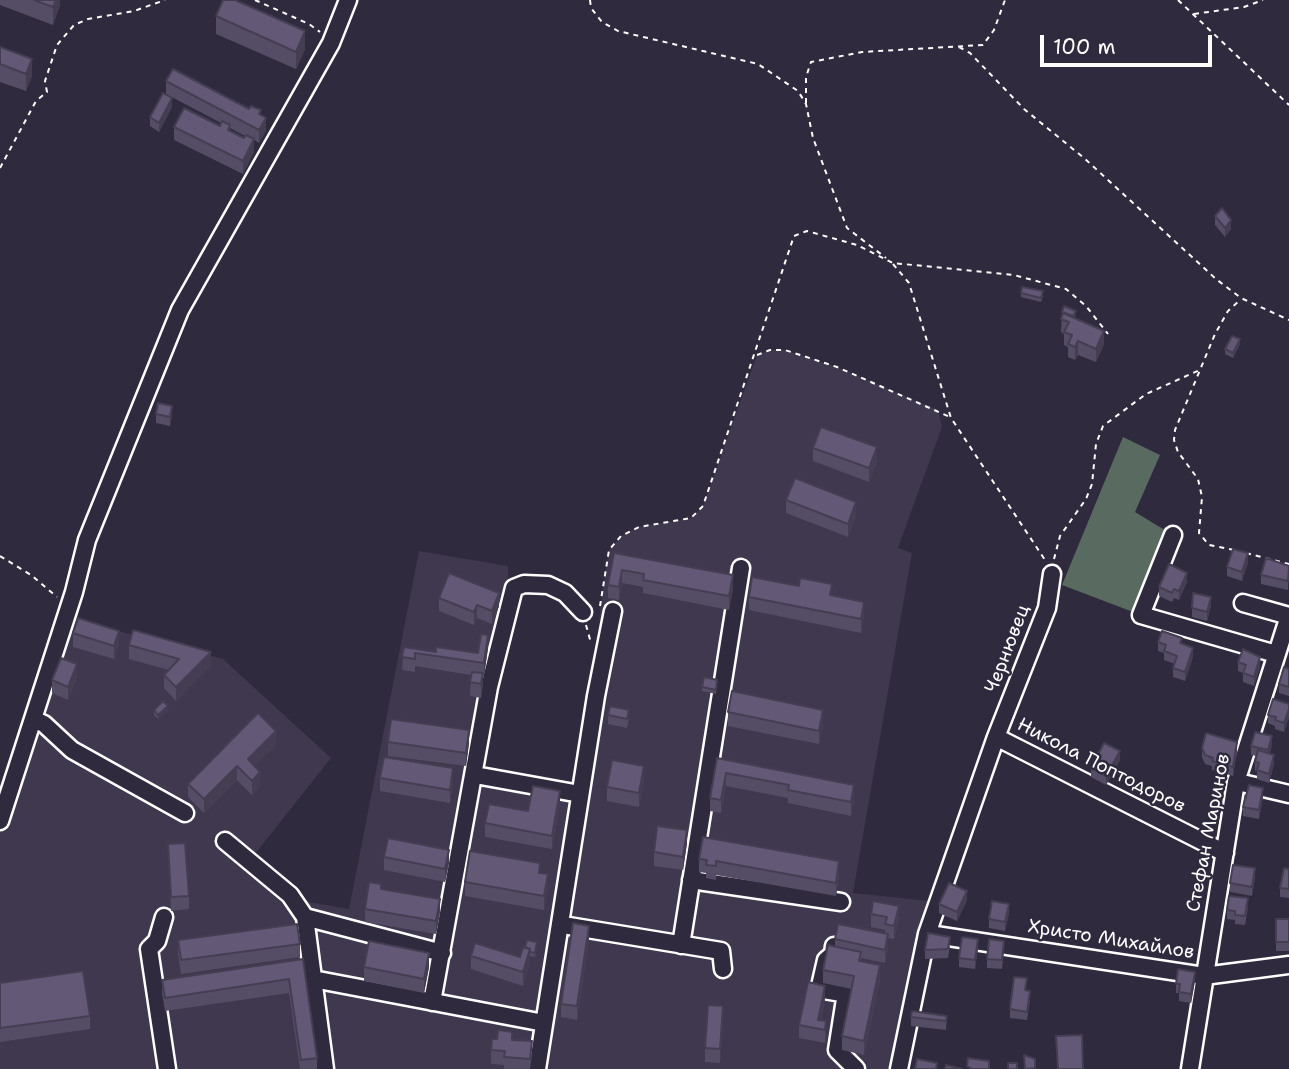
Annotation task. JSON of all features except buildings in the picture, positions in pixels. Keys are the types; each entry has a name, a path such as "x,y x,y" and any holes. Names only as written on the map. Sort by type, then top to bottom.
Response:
{"street":[{"path":"0,821 66,617 87,540 180,310 331,43 348,0"},
{"path":"1173,535 1141,615 1276,654"},
{"path":"681,945 741,569"},
{"name":"Чернювец","path":"899,1069 927,934 996,737 1047,608 1052,574"},
{"path":"432,1002 495,662 514,588 524,584 548,585 565,593 583,612"},
{"name":"Стефан Маринов","path":"1191,1069 1236,782 1289,616 1243,603"},
{"path":"537,1069 580,794 613,611"},
{"path":"33,719 44,724 72,750 185,813"},
{"name":"Никола Поптодоров","path":"996,737 1225,853"},
{"path":"475,775 580,794"},
{"path":"1236,782 1289,794"},
{"path":"225,841 290,895 305,917 325,1069"},
{"path":"691,880 841,902"},
{"path":"164,917 157,942 149,949 167,1069"},
{"path":"305,917 442,953"},
{"path":"560,925 721,951 723,969"},
{"name":"Христо Михайлов","path":"927,934 1204,976 1289,965"},
{"path":"834,946 833,954 826,960 820,986 824,990 850,994 837,1050 856,1069"},
{"path":"313,979 544,1023"}],"path":[{"path":"0,168 36,101 47,92 45,81 57,45 74,26 88,19 134,12 165,0"},
{"path":"255,0 309,24 331,43"},
{"path":"590,0 591,8 602,22 618,31 758,64 798,91 806,104"},
{"path":"1005,0 994,30 983,45 862,52 811,62 806,77 806,104 813,138 847,228 893,263 909,284 951,418 968,448 1007,498 1052,574"},
{"path":"1178,0 1289,105"},
{"path":"1193,14 1244,7 1263,0"},
{"path":"959,47 970,53 1024,109 1241,298 1289,320"},
{"path":"593,646 583,612 600,610 609,550 621,536 639,527 691,518 703,506 757,355 794,236 807,231 858,245 893,263 1014,275 1066,289 1086,306 1108,334"},
{"path":"1241,298 1228,310 1215,334 1175,430 1174,440 1178,452 1198,479 1202,497 1199,533 1209,545 1289,564"},
{"path":"757,355 770,350 785,350 836,367 951,418"},
{"path":"1052,574 1060,536 1086,499 1093,484 1098,435 1103,426 1146,394 1203,368"},
{"path":"0,556 55,594 66,617"}],"shaded area":[{"path":"770,350 785,350 837,367 938,410 942,427 898,548 912,553 853,893 938,902 899,1069 0,1069 0,821 66,617 223,659 331,758 255,854 309,902 349,909 419,551 508,566 508,582 514,588 475,775 579,794 596,696 600,610 609,550 621,536 639,527 691,518 703,506 757,355"}],"green space":[{"path":"1123,437 1160,455 1135,512 1173,535 1141,615 1062,585"}]}
